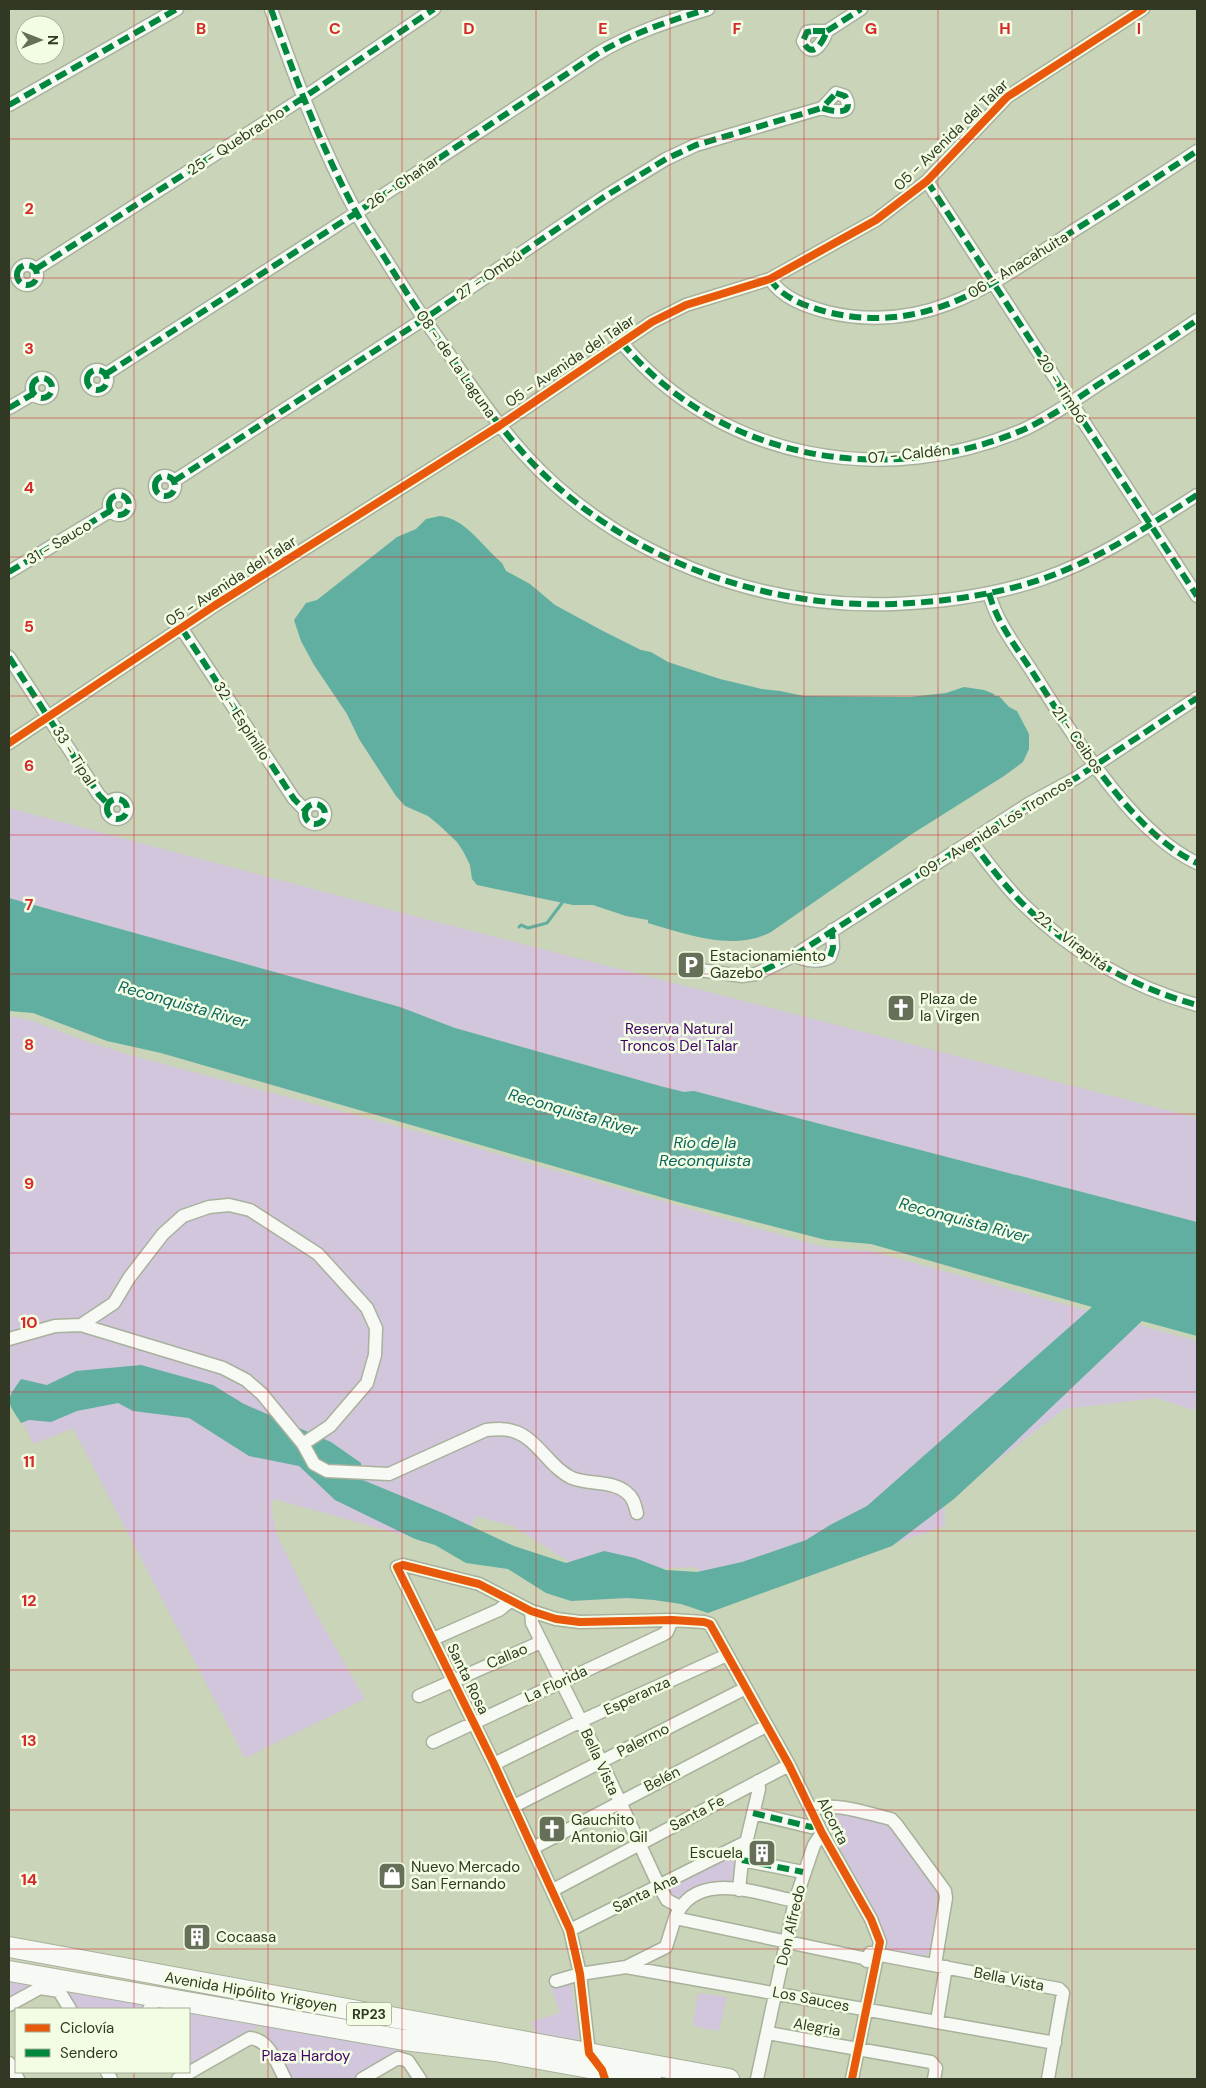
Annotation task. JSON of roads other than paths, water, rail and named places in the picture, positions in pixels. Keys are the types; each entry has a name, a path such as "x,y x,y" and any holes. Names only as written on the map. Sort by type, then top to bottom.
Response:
{"main road":[{"name":"Avenida Hipólito Yrigoyen","path":"9,1947 729,2079"},
{"name":"Avenida Hipólito Yrigoyen","path":"9,1971 150,2005 172,2008"},
{"path":"150,1974 150,2005"},
{"name":"Avenida Hipólito Yrigoyen","path":"190,2010 495,2051 604,2075 651,2079"},
{"path":"385,2037 389,2017"}],"street":[{"path":"9,105 177,9"},
{"name":"08 - de La Laguna","path":"271,9 302,98 356,213 424,319 499,426 527,458 564,492 592,514 641,545 701,572 762,591 827,602 854,604 905,603 990,593 1059,572 1123,542 1197,495"},
{"name":"25 - Quebracho","path":"36,269 302,98 434,9"},
{"name":"26 - Chañar","path":"106,374 615,43 646,29 708,9"},
{"path":"827,31 861,9"},
{"name":"05 - Avenida del Talar","path":"9,743 214,606 499,426 652,322 676,309 770,279 876,220 927,181 1007,97 1142,9"},
{"name":"27 - Ombú","path":"174,481 424,319 604,197 678,152 696,144 822,108"},
{"name":"06 - Anacahuita","path":"770,279 776,289 797,302 818,309 864,318 930,310 958,301 993,283 1197,151"},
{"name":"20 - Timbó","path":"927,181 1197,596"},
{"name":"07 - Caldén","path":"622,343 658,381 680,399 735,430 797,451 832,457 871,460 937,454 1005,437 1026,428 1071,403 1197,320"},
{"path":"9,408 33,394"},
{"name":"31 - Sauco","path":"9,572 110,511"},
{"name":"21 - Ceibos","path":"990,593 993,608 998,619 1070,732 1095,765 1141,821 1171,847 1197,863"},
{"name":"32 - Espinillo","path":"182,629 294,799 305,810"},
{"name":"33 - Tipal","path":"9,657 99,795 108,804"},
{"name":"09 - Avenida Los Troncos","path":"693,969 742,976 756,974 795,955 1030,803 1076,778 1197,698"},
{"name":"22 - Virapitá","path":"971,841 1000,879 1021,902 1081,952 1110,971 1140,985 1197,1005"},
{"path":"795,955 801,959 817,960 824,960 830,957 832,930"},
{"path":"81,1324 114,1303 129,1278 163,1234 183,1216 209,1207 229,1205 250,1210 318,1254 367,1308 376,1328 375,1355 367,1383 330,1426 303,1444"},
{"path":"9,1339 55,1326 81,1324 223,1368 246,1380 262,1394 303,1444 314,1464 327,1471 389,1474 486,1430 502,1428 517,1432 531,1442 561,1472 574,1479 615,1487 627,1492 634,1502 637,1513"},
{"name":"Santa Rosa","path":"604,2075 589,2052 580,1974 570,1930 534,1848 398,1567 403,1565 478,1584 531,1611 567,1621 672,1620"},
{"path":"433,1639 499,1610 510,1601"},
{"name":"Bella Vista","path":"531,1611 532,1623 601,1761 659,1886 677,1912 786,1942 863,1958 871,1956 940,1966 1059,1989 1062,1993 1048,2079"},
{"name":"Alcorta","path":"672,1620 710,1624 789,1765 820,1829 871,1919 880,1942 871,1956 855,2048 852,2079"},
{"name":"La Florida","path":"433,1742 662,1635 667,1632 672,1620"},
{"name":"Callao","path":"419,1696 453,1679 541,1642"},
{"name":"Esperanza","path":"494,1764 727,1655"},
{"name":"Palermo","path":"514,1806 746,1688"},
{"name":"Belén","path":"534,1848 766,1726"},
{"name":"Santa Fe","path":"553,1890 789,1765"},
{"path":"738,1890 758,1781"},
{"path":"811,1810 830,1806 891,1819 945,1891 937,2021"},
{"path":"753,1813 820,1829"},
{"name":"Don Alfredo","path":"757,2079 795,1902 820,1829"},
{"name":"Santa Ana","path":"570,1930 746,1842"},
{"path":"742,1860 804,1872"},
{"path":"661,1972 666,1947 677,1912 685,1900 709,1888 738,1890 795,1902"},
{"name":"Los Sauces","path":"556,1981 580,1974 626,1966 666,1947"},
{"name":"Los Sauces","path":"626,1966 1055,2043"},
{"path":"9,2005 40,1988 59,1991 69,2008"},
{"name":"Alegria","path":"768,2032 931,2062 936,2068 934,2079"},
{"path":"178,2079 250,2038 259,2039 266,2044 285,2079"},
{"name":"Alcorta","path":"845,2079 855,2048"},
{"path":"362,2079 398,2058 408,2061 420,2079"},
{"path":"9,2063 18,2079"}],"water":[{"path":"440,516 458,522 466,528 502,563 506,571 530,584 555,605 603,631 641,650 651,652 668,662 720,679 804,696 910,697 946,693 964,687 984,690 999,696 1009,707 1017,711 1029,734 1029,749 1023,762 1004,776 912,834 771,932 756,938 741,941 709,939 678,932 648,923 648,920 626,916 593,905 573,905 477,885 472,879 470,865 457,842 428,816 405,806 396,796 359,739 347,714 314,665 301,641 294,620 306,603 317,600 397,537 416,529 426,519"},
{"name":"Río de la Reconquista","path":"9,898 400,1007 455,1028 660,1086 684,1092 694,1091 1197,1222 1197,1336 1142,1321 954,1499 892,1546 708,1613 681,1604 654,1600 627,1598 571,1601 546,1593 508,1569 466,1563 435,1545 415,1539 335,1500 299,1466 249,1456 189,1418 133,1411 118,1403 77,1411 51,1422 29,1420 21,1423 9,1401 12,1392 21,1379 47,1385 76,1371 141,1365 213,1385 244,1404 331,1442 361,1463 363,1480 445,1514 514,1546 566,1563 604,1551 635,1558 666,1570 697,1572 742,1562 806,1540 867,1506 1092,1307 871,1244 826,1240 678,1202 161,1053 107,1041 33,1013 9,1011"}],"waterway":[{"path":"519,927 521,925 528,928 547,923 562,903"}],"place":[{"name":"Estacionamiento Gazebo","path":"691,965"},
{"name":"Plaza de la Virgen","path":"901,1008"},
{"name":"Gauchito Antonio Gil","path":"552,1829"},
{"name":"Escuela","path":"762,1853"},
{"name":"Nuevo Mercado San Fernando","path":"392,1876"},
{"name":"Cocaasa","path":"197,1937"}],"water label":[{"name":"Reconquista River","path":"183,1004"},
{"name":"Reconquista River","path":"573,1112"},
{"name":"Reconquista River","path":"964,1220"}],"park label":[{"name":"Reserva Natural Troncos Del Talar","path":"679,1038"},
{"name":"Plaza Hardoy","path":"306,2056"}]}
